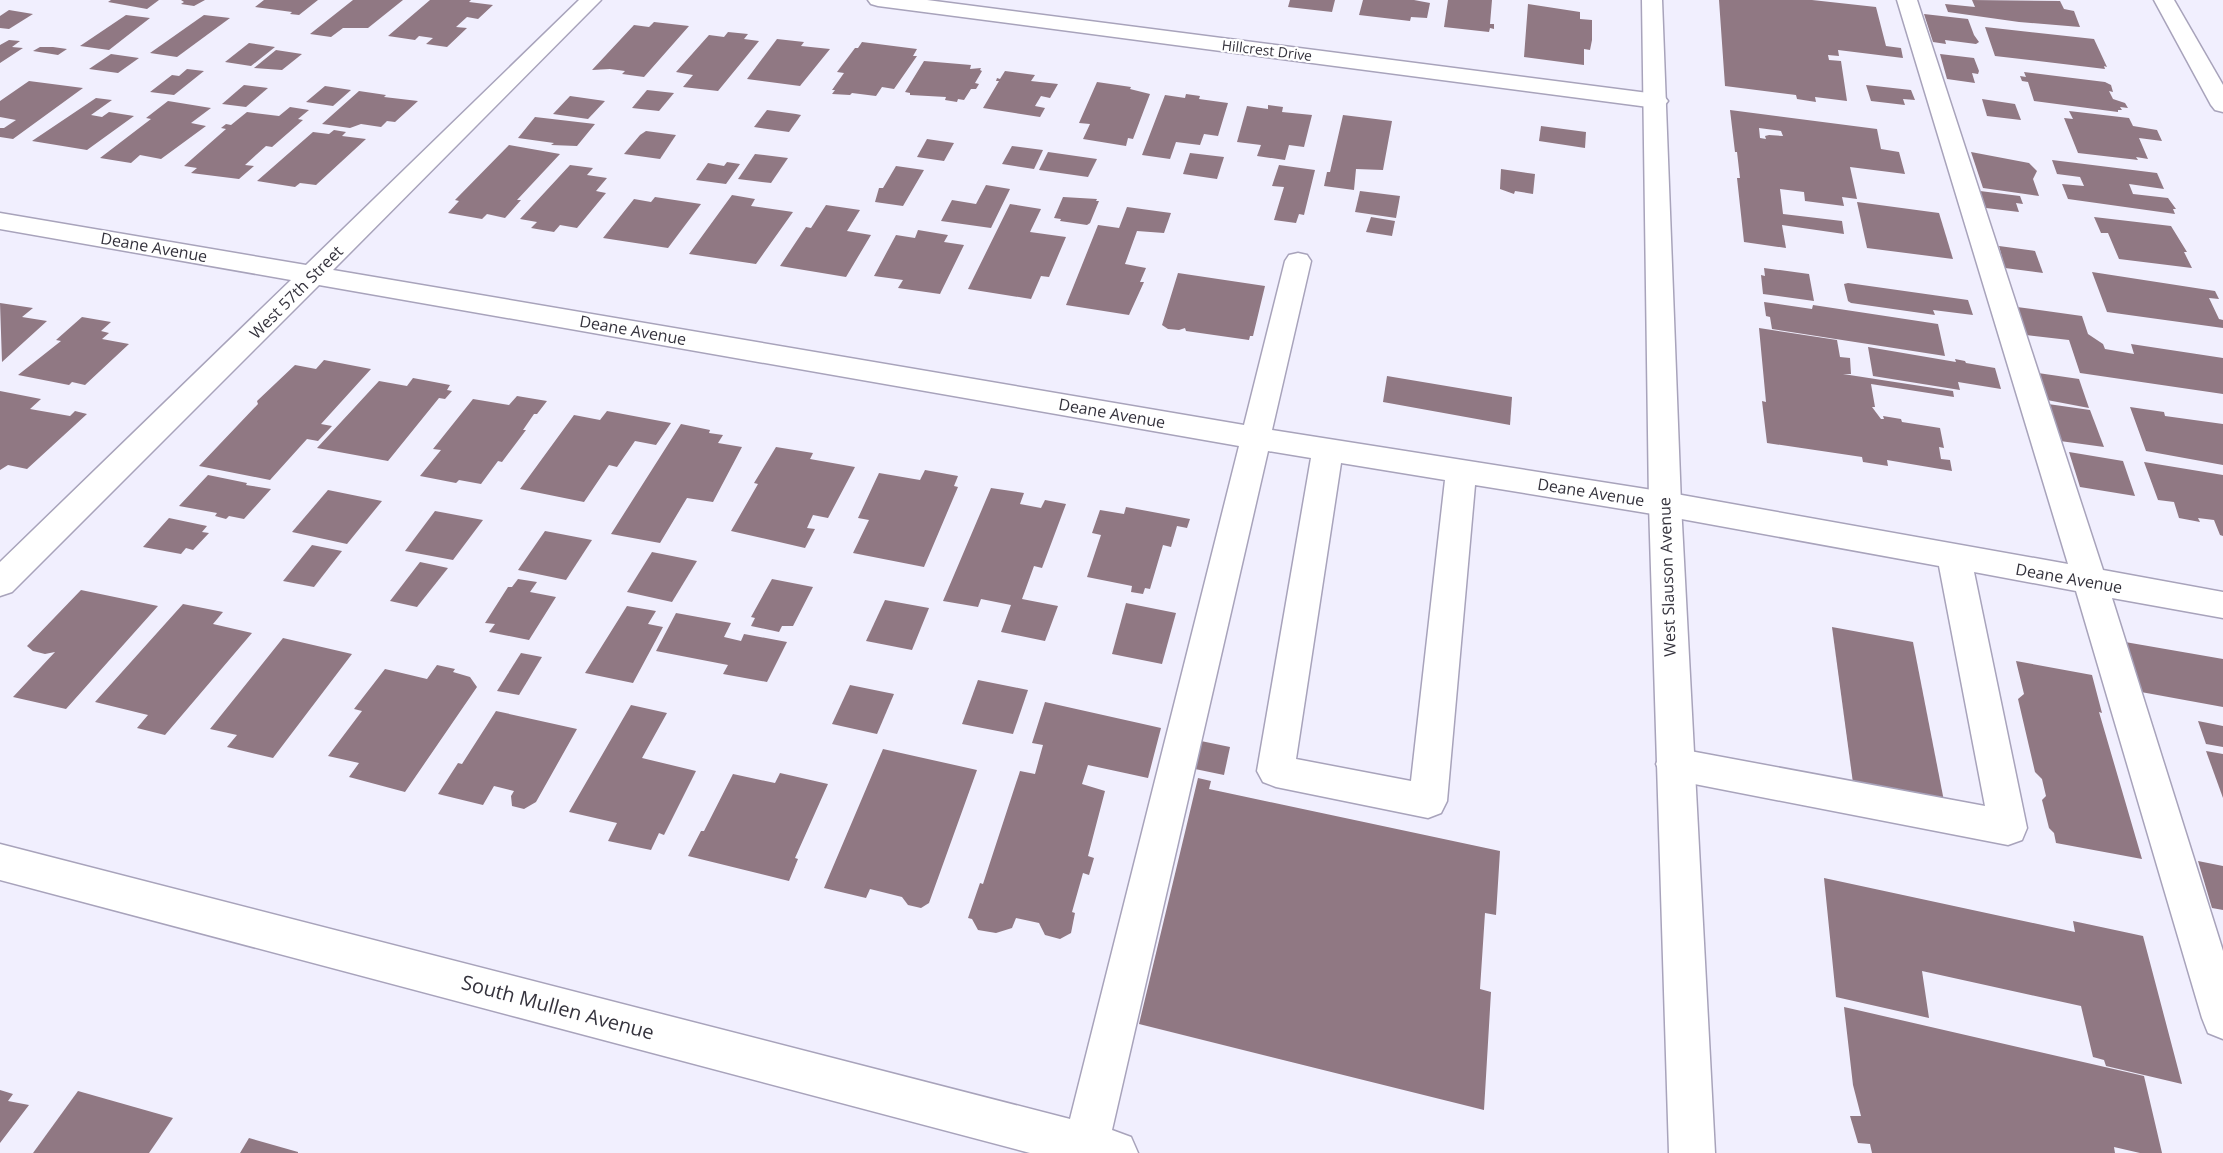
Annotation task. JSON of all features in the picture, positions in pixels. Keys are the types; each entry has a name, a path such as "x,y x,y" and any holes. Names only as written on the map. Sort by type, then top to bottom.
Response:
{"street":[{"name":"West 57th Street","path":"0,583 591,0"},
{"name":"Hillcrest Drive","path":"878,0 1656,101"},
{"name":"West Slauson Avenue","path":"1652,0 1674,764 1692,1153"},
{"path":"1907,0 2090,582 2223,1018"},
{"path":"2164,0 2223,105"},
{"name":"Deane Avenue","path":"0,220 1256,438 1665,504 2223,605"},
{"path":"1095,1150 1298,261"},
{"path":"1328,449 1276,771 1428,801 1461,471"},
{"path":"1674,764 2008,828 1954,557"},
{"name":"South Mullen Avenue","path":"0,862 1095,1150"}],"building":[{"path":"111,0 159,0 147,9 108,2"},
{"path":"181,0 205,0 194,6 181,4 184,2"},
{"path":"264,0 318,0 299,15 255,7"},
{"path":"353,0 403,0 368,28 343,28 331,37 310,34"},
{"path":"430,0 471,0 469,2 493,5 478,19 467,17 456,27 467,28 447,47 426,44 433,38 419,36 415,40 388,36"},
{"path":"1290,0 1335,0 1332,12 1288,7"},
{"path":"1363,0 1414,0 1430,3 1427,18 1411,17 1410,21 1359,15"},
{"path":"1448,0 1492,0 1490,24 1494,24 1494,29 1490,28 1489,32 1444,27"},
{"path":"1719,0 1812,0 1876,7 1886,46 1901,48 1903,58 1838,50 1839,56 1828,55 1829,60 1841,61 1847,101 1815,97 1816,102 1797,99 1796,95 1725,86"},
{"path":"1972,0 2060,1 2064,9 2074,11 2080,27 2019,22 1948,12 1945,4 1975,7"},
{"path":"1528,4 1580,12 1580,19 1592,20 1592,40 1590,50 1584,49 1584,65 1524,57"},
{"path":"9,10 33,14 9,29 0,28 0,16"},
{"path":"1924,14 1968,19 1979,42 1976,44 1945,40 1946,44 1933,42"},
{"path":"126,15 150,18 109,50 80,46"},
{"path":"204,15 230,18 177,57 150,53"},
{"path":"654,22 689,26 644,77 622,74 625,71 592,70 634,25 649,27"},
{"path":"1985,27 2094,39 2107,67 2104,66 2105,69 1995,56"},
{"path":"728,32 748,34 744,39 759,41 718,91 683,87 693,75 676,72 709,35 724,37"},
{"path":"777,39 804,42 801,46 830,49 800,86 747,79"},
{"path":"9,40 20,41 12,47 23,48 0,63 0,45"},
{"path":"862,42 917,49 913,56 917,56 894,89 882,87 876,96 852,93 850,95 832,94 835,90 832,90 844,73 837,72"},
{"path":"249,43 275,47 251,66 225,62"},
{"path":"40,47 67,49 58,55 33,51"},
{"path":"276,50 302,54 282,70 254,68"},
{"path":"111,54 139,58 118,73 89,69"},
{"path":"1940,54 1974,58 1979,71 1978,74 1972,73 1975,83 1947,79"},
{"path":"924,61 971,65 970,69 981,68 982,71 975,83 979,84 976,89 971,89 964,100 958,99 957,102 945,100 946,97 910,95 905,92"},
{"path":"187,69 204,71 174,95 150,92 172,75 179,76"},
{"path":"1005,71 1035,75 1031,81 1058,84 1050,98 1041,96 1035,106 1045,108 1040,117 983,108 999,81 996,81 997,78 1000,79"},
{"path":"2024,72 2105,82 2111,85 2113,92 2109,91 2113,99 2125,103 2128,108 2120,107 2122,110 2118,112 2034,101 2028,82 2022,81 2020,76 2026,77"},
{"path":"29,81 83,88 13,139 0,137 0,128 16,120 0,117 0,101"},
{"path":"1097,82 1131,87 1130,89 1150,94 1133,139 1128,138 1126,146 1083,139 1090,124 1079,123"},
{"path":"244,85 268,88 246,107 222,104"},
{"path":"1866,85 1911,90 1915,100 1903,99 1905,105 1871,101"},
{"path":"325,86 351,90 333,106 306,102"},
{"path":"647,90 674,93 659,111 632,108"},
{"path":"359,91 418,101 395,122 387,121 381,127 361,124 350,128 322,124"},
{"path":"1186,94 1200,96 1199,99 1228,103 1218,136 1204,134 1200,145 1176,142 1170,159 1142,155 1165,95 1185,98"},
{"path":"570,96 605,101 588,119 553,114"},
{"path":"96,98 112,100 91,115 102,117 109,112 134,116 87,150 32,141"},
{"path":"1982,99 2015,104 2021,120 1987,116"},
{"path":"168,101 211,108 191,123 206,126 161,159 140,155 131,163 100,158 151,119 146,118"},
{"path":"1268,105 1283,107 1282,112 1312,115 1304,147 1289,145 1285,160 1257,156 1261,145 1237,142 1247,106 1268,109"},
{"path":"290,107 309,110 298,119 303,120 272,147 266,146 245,165 254,166 239,179 191,173 197,168 184,166 226,129 221,128 226,124 231,125 247,112 279,116"},
{"path":"767,110 801,115 789,132 754,127"},
{"path":"1730,110 1877,129 1881,149 1899,152 1905,174 1850,167 1857,199 1842,197 1844,206 1805,201 1804,192 1780,189 1783,214 1842,221 1844,234 1782,225 1786,248 1744,242 1737,178 1740,178 1737,152 1735,152","holes":["1759,128 1781,131 1783,136 1769,135 1765,136 1766,139 1760,138"]},
{"path":"2069,111 2129,118 2133,126 2157,130 2162,141 2139,138 2148,159 2136,157 2138,160 2078,153 2064,118 2073,119"},
{"path":"1343,115 1392,121 1383,170 1356,169 1354,190 1324,186 1327,172 1330,172"},
{"path":"535,117 595,124 577,146 551,145 554,143 518,138"},
{"path":"1541,126 1586,132 1585,148 1539,141"},
{"path":"334,130 346,132 342,136 366,139 316,185 300,183 295,187 257,181 313,132 329,134"},
{"path":"646,131 676,135 660,159 624,154 640,135"},
{"path":"927,139 954,143 944,161 917,157"},
{"path":"509,145 560,154 517,200 521,200 505,218 487,214 482,219 448,213 459,201 455,200"},
{"path":"1012,146 1043,150 1034,169 1002,164"},
{"path":"1048,152 1097,159 1088,177 1039,170"},
{"path":"1971,152 2029,163 2037,171 2033,179 2039,196 1983,188"},
{"path":"1190,153 1224,157 1217,179 1183,174"},
{"path":"755,154 788,158 771,183 738,179"},
{"path":"2052,160 2157,173 2164,189 2129,184 2133,194 2168,198 2176,209 2173,209 2175,214 2068,199 2062,184 2084,186 2080,177 2057,174"},
{"path":"727,162 740,164 726,184 696,180 708,163 724,166"},
{"path":"570,165 593,168 587,175 607,178 596,191 606,193 577,228 560,225 554,232 531,228 537,222 520,219"},
{"path":"1279,165 1315,170 1304,215 1299,214 1296,223 1274,220 1284,187 1272,186"},
{"path":"896,166 924,170 903,206 875,202 879,188 883,188"},
{"path":"1501,169 1535,174 1533,194 1515,191 1514,194 1500,189"},
{"path":"986,185 1010,189 991,228 941,221 952,200 976,204"},
{"path":"1360,191 1400,196 1396,218 1355,212"},
{"path":"1980,191 2020,196 2023,204 2016,203 2019,212 1986,208"},
{"path":"732,195 755,199 751,206 793,212 756,264 689,254"},
{"path":"655,197 701,204 668,248 603,238 634,199 651,202"},
{"path":"1063,197 1097,199 1096,201 1099,201 1090,223 1087,225 1054,218"},
{"path":"1857,202 1939,213 1953,259 1867,248"},
{"path":"1010,204 1041,209 1030,232 1066,237 1049,277 1041,276 1031,299 968,289"},
{"path":"826,205 860,210 847,231 871,235 846,277 780,266 806,227 811,228"},
{"path":"1127,207 1171,213 1164,233 1137,231 1125,264 1146,268 1140,282 1144,282 1129,315 1066,305 1098,225 1119,228"},
{"path":"1371,217 1395,221 1392,236 1366,232"},
{"path":"2094,217 2171,226 2187,252 2184,252 2192,268 2119,259 2108,233 2101,233"},
{"path":"918,230 948,235 944,242 964,245 940,294 898,288 903,280 874,276 896,235 915,238"},
{"path":"1999,246 2035,251 2043,273 2005,268"},
{"path":"1764,268 1809,274 1814,301 1763,294 1761,275 1765,276"},
{"path":"2092,272 2215,291 2219,299 2209,298 2219,319 2223,320 2223,328 2107,312"},
{"path":"1178,273 1265,286 1253,336 1250,336 1249,340 1186,331 1185,328 1168,329 1162,325"},
{"path":"1844,284 1968,300 1973,315 1933,310 1935,315 1851,303 1848,301"},
{"path":"1764,302 1812,309 1813,305 1938,324 1945,356 1772,329 1770,317 1766,316"},
{"path":"0,303 33,308 22,317 47,321 2,362"},
{"path":"2017,307 2082,316 2088,334 2103,344 2105,349 2134,354 2131,344 2223,358 2223,394 2080,373 2069,340 2026,335"},
{"path":"82,317 111,322 101,331 109,333 102,339 129,344 85,385 72,382 69,385 18,375 61,341 56,340"},
{"path":"1759,328 1837,340 1840,357 1850,358 1851,374 1843,374 1953,391 1954,397 1871,384 1875,407 1872,407 1881,419 1884,419 1883,416 1901,419 1902,422 1940,428 1944,448 1939,447 1941,459 1950,460 1952,471 1887,460 1888,466 1863,462 1862,457 1767,443 1762,401 1766,402"},
{"path":"1868,347 1956,362 1955,359 1995,368 2001,389 1958,382 1960,390 1873,376"},
{"path":"324,360 371,369 321,424 332,426 318,441 307,439 270,480 199,466 258,404 257,401 295,365 316,369"},
{"path":"2038,373 2079,379 2089,408 2047,400"},
{"path":"1387,376 1512,397 1510,425 1383,402"},
{"path":"413,378 450,385 447,390 452,391 445,399 439,398 388,461 317,448 379,381 407,386"},
{"path":"0,391 41,399 30,409 70,416 75,411 87,414 27,469 8,465 0,470"},
{"path":"517,396 547,401 537,414 534,414 523,430 526,430 502,462 498,461 481,484 459,480 456,483 420,476 441,450 433,449 473,399 509,405"},
{"path":"2048,404 2090,410 2104,447 2060,441"},
{"path":"2130,407 2164,412 2165,416 2223,424 2223,465 2146,451"},
{"path":"607,411 671,423 656,445 635,441 617,467 609,465 584,502 520,489 574,415 600,420"},
{"path":"681,424 723,435 718,443 742,447 713,502 687,498 660,543 611,534"},
{"path":"776,447 813,453 810,459 855,467 828,518 813,515 807,528 815,529 805,548 731,531 758,484 754,483"},
{"path":"2069,452 2123,461 2135,496 2080,487"},
{"path":"2144,462 2223,475 2223,536 2220,535 2214,520 2198,518 2200,522 2179,518 2174,502 2158,500"},
{"path":"925,470 958,476 954,486 958,487 924,567 853,553 869,520 858,518 879,473 920,480"},
{"path":"208,475 271,489 244,519 229,516 226,519 215,516 217,513 179,506"},
{"path":"991,488 1024,493 1020,504 1041,508 1045,500 1066,504 1042,568 1034,566 1022,599 1058,606 1045,641 1001,632 1011,605 981,599 978,607 943,601"},
{"path":"328,490 382,501 347,544 292,532"},
{"path":"1126,507 1190,519 1187,528 1177,526 1171,547 1163,545 1150,589 1145,588 1143,594 1131,592 1132,586 1087,577 1101,535 1092,533 1100,510 1124,514"},
{"path":"435,511 483,520 453,560 405,551"},
{"path":"169,518 207,526 202,532 209,533 193,550 186,548 181,554 143,547"},
{"path":"545,531 592,540 566,580 518,570"},
{"path":"312,545 342,551 314,587 283,581"},
{"path":"652,552 697,561 672,602 627,592"},
{"path":"420,562 448,568 417,607 390,601"},
{"path":"518,579 537,582 530,592 556,597 529,640 489,632 495,624 485,623 508,587 512,587"},
{"path":"772,579 813,587 793,626 782,626 779,632 751,626 755,618 751,617"},
{"path":"81,590 158,606 66,709 13,697 55,652 45,654 33,651 27,646"},
{"path":"885,600 929,608 912,650 866,641"},
{"path":"1126,603 1176,613 1162,664 1112,654"},
{"path":"183,604 223,612 213,624 252,633 165,735 137,728 148,715 95,702"},
{"path":"627,606 656,611 648,624 663,627 633,683 585,673"},
{"path":"676,613 731,623 724,637 741,641 744,634 787,642 767,682 723,674 728,665 656,651"},
{"path":"1832,627 1913,642 1944,801 1853,783"},
{"path":"283,638 352,654 273,758 227,747 237,735 210,729"},
{"path":"2125,642 2223,659 2223,707 2141,692"},
{"path":"521,653 542,657 519,695 497,691"},
{"path":"2016,661 2092,675 2102,713 2099,712 2142,859 2056,843 2054,833 2049,828 2042,800 2046,796 2042,779 2035,772 2018,699 2024,694"},
{"path":"437,665 455,669 453,672 470,677 477,687 405,792 349,777 359,763 328,756 362,711 354,709 385,669 427,679"},
{"path":"978,680 1028,690 1013,734 962,724"},
{"path":"850,685 894,694 877,734 832,724"},
{"path":"1045,702 1161,728 1148,778 1088,765 1082,784 1105,791 1088,856 1094,858 1089,875 1083,873 1072,912 1075,913 1071,933 1060,939 1045,935 1039,923 1016,918 1012,928 996,933 978,930 972,919 968,918 980,883 983,884 1020,771 1035,774 1043,745 1032,743"},
{"path":"631,705 667,713 642,758 696,771 664,835 659,833 651,850 608,841 617,823 569,812"},
{"path":"496,711 577,729 536,802 524,809 512,806 511,796 514,791 494,786 483,805 438,794 458,763 462,764"},
{"path":"2198,721 2223,726 2223,747 2206,744"},
{"path":"1201,741 1230,747 1224,775 1195,769"},
{"path":"883,749 977,770 929,903 921,908 908,905 902,897 870,889 866,898 824,888"},
{"path":"2206,751 2223,754 2223,798"},
{"path":"780,773 828,784 795,858 798,859 789,881 688,856 701,831 704,831 733,774 775,783"},
{"path":"1198,778 1211,781 1209,789 1500,851 1496,915 1485,913 1480,989 1491,992 1484,1110 1139,1024"},
{"path":"2198,861 2223,866 2223,910 2212,908"},
{"path":"1824,878 2075,932 2073,921 2143,936 2182,1084 2106,1066 2104,1060 2093,1057 2081,1006 1922,971 1929,1018 1836,997"},
{"path":"1844,1007 2144,1076 2162,1153 2140,1153 2114,1147 2115,1153 1872,1153 1870,1144 1858,1143 1850,1116 1861,1116 1853,1085"},
{"path":"0,1090 13,1094 8,1101 29,1105 0,1143"},
{"path":"78,1091 173,1118 149,1153 33,1153"},
{"path":"249,1138 298,1152 298,1153 240,1153"}]}
